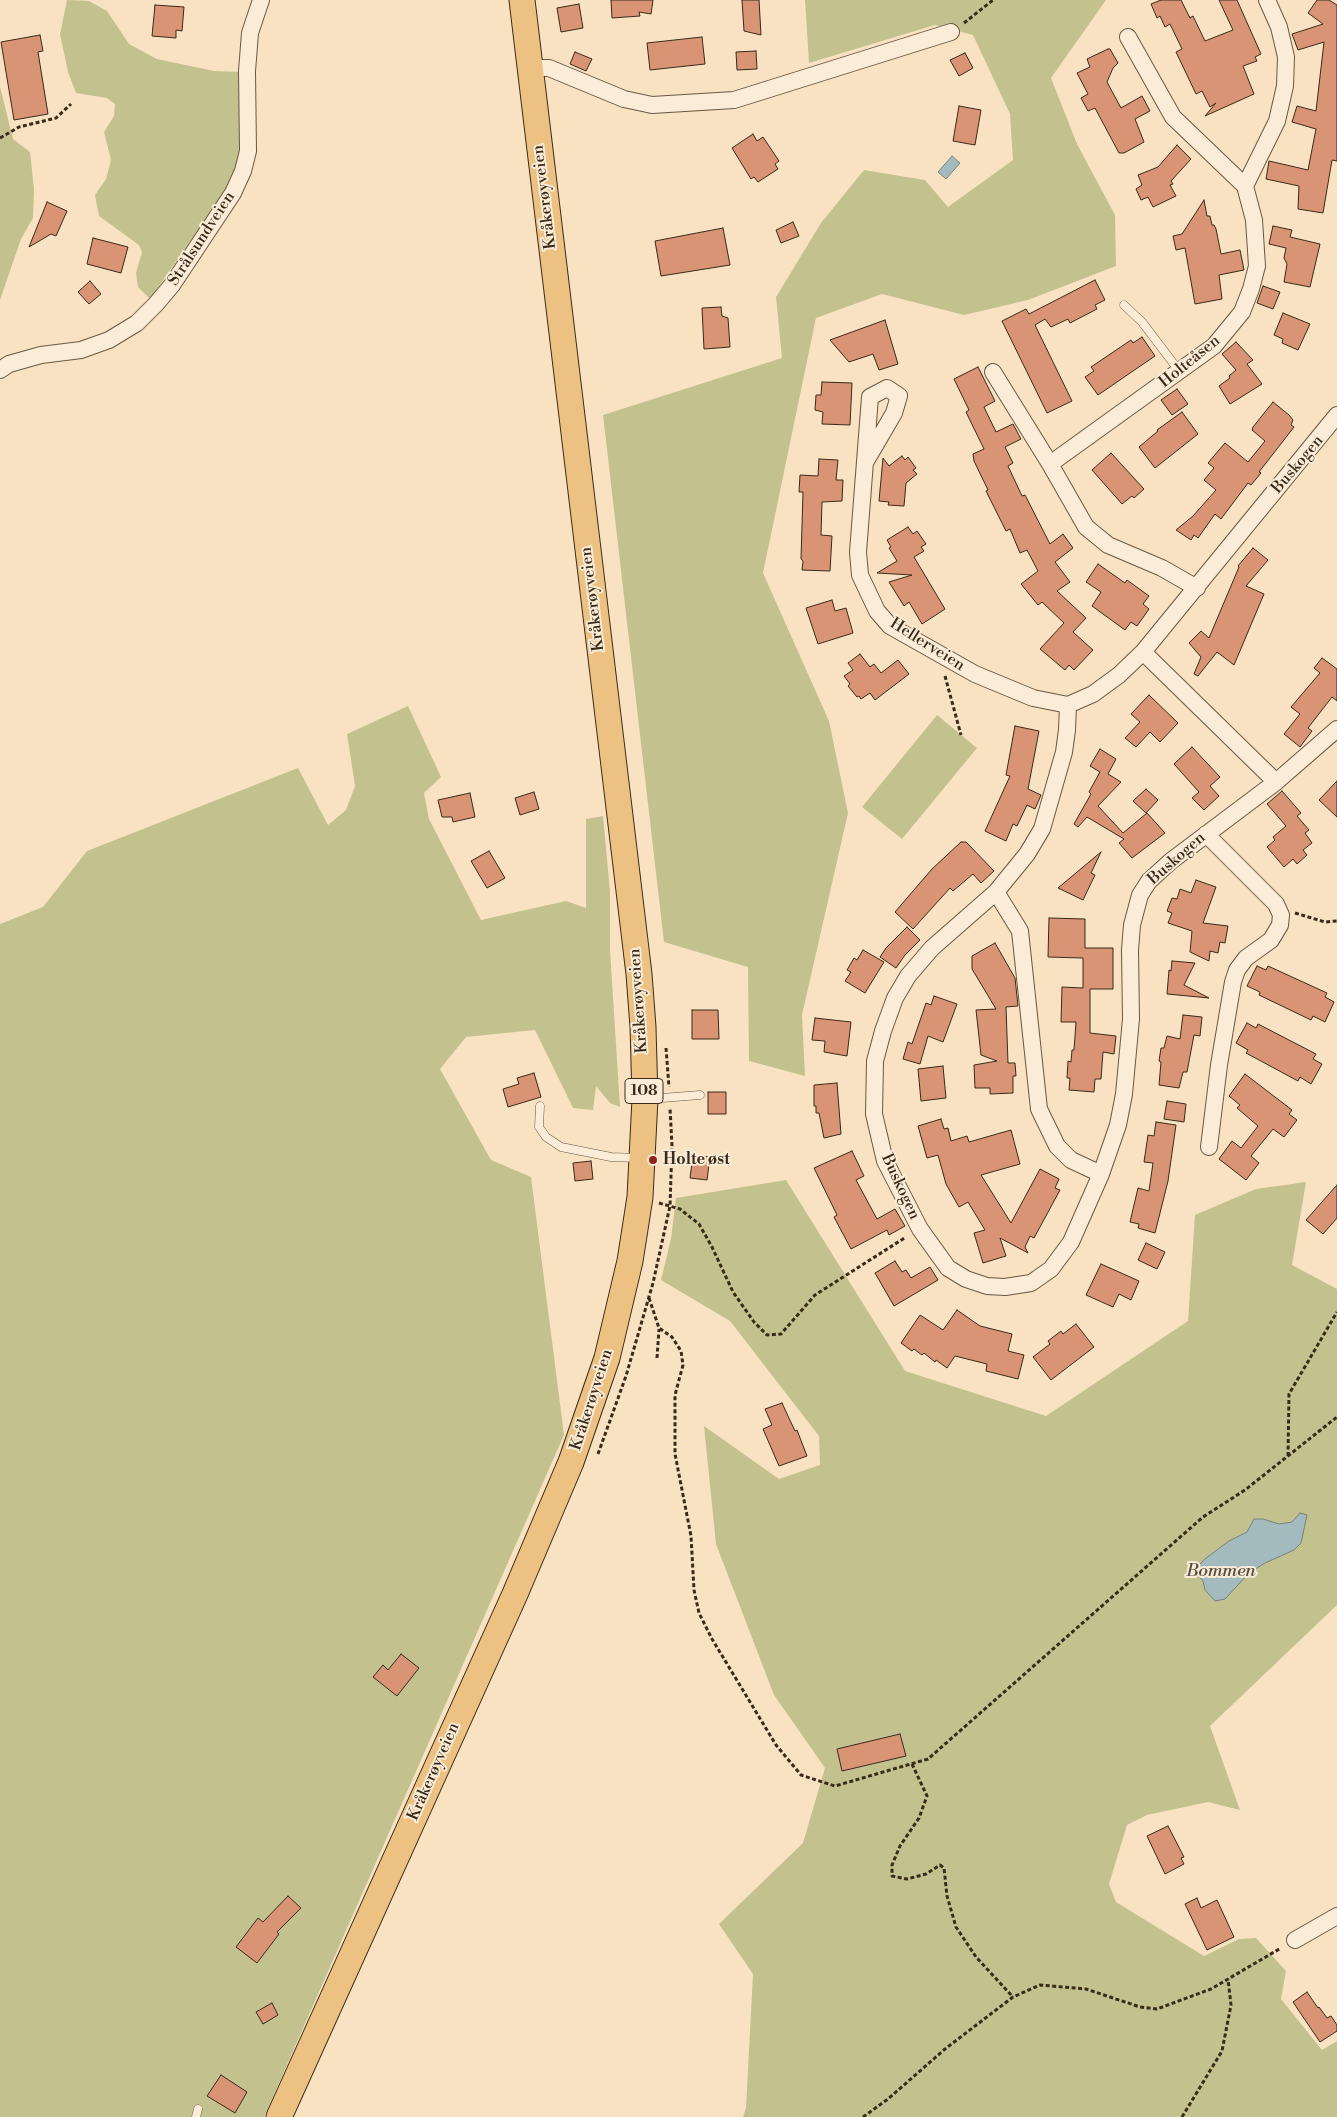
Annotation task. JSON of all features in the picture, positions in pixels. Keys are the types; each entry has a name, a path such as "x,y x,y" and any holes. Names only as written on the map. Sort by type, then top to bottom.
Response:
{"main road":[{"name":"Kråkerøyveien","path":"279,2117 515,1594 571,1462 593,1403 619,1311 638,1206 643,1158 645,1099 643,1027 638,974 522,0"}],"street":[{"name":"Strålsundveien","path":"0,370 9,364 41,355 81,350 109,340 137,323 172,285 233,193 243,171 248,151 247,72 250,33 261,0"},
{"path":"1244,186 1277,121 1285,86 1286,57 1279,27 1267,0"},
{"path":"530,68 549,68 624,99 652,106 734,100 951,32"},
{"name":"Holteåsen","path":"1050,464 1214,346 1242,312 1257,266 1254,220 1244,186 1173,117 1128,37"},
{"path":"993,372 1050,464 1086,527 1108,545 1162,568 1197,588"},
{"name":"Buskogen","path":"1337,415 1143,652 1119,675 1093,694 1068,705 1064,752 1042,829 1027,854 996,892 932,948 908,976 895,998 875,1061 874,1114 886,1161 920,1229 948,1268 966,1279 987,1286 1005,1287 1031,1283 1051,1269 1071,1242 1101,1174 1118,1125 1124,1094 1131,1019 1130,950 1132,925 1140,895 1149,882 1164,868 1276,782 1337,729"},
{"name":"Hellerveien","path":"866,461 858,552 860,575 877,611 890,626 975,674 1033,698 1068,705"},
{"path":"1143,652 1276,782"},
{"path":"1206,834 1276,904 1281,915 1280,925 1271,940 1246,958 1237,970 1233,982 1219,1065 1209,1147"},
{"path":"996,892 1020,931 1026,972 1039,1110 1057,1146 1071,1160 1101,1174"},
{"path":"1295,1940 1337,1916"}],"lane":[{"path":"1124,304 1142,322 1180,372"},
{"path":"645,1099 700,1095"},
{"path":"540,1106 539,1127 546,1137 561,1147 611,1157 643,1158"}],"path":[{"path":"951,32 993,0"},
{"path":"0,138 19,127 56,118 71,104"},
{"path":"943,656 946,681 961,734"},
{"path":"1276,904 1307,918 1325,922 1337,921"},
{"path":"653,1283 670,1206 680,1209 698,1224 712,1247 733,1292 754,1322 767,1335 781,1334 815,1295 880,1252 920,1229"},
{"path":"648,1297 660,1328 657,1358"},
{"path":"1288,1457 1289,1394 1337,1312"},
{"path":"660,1328 672,1337 681,1350 683,1365 675,1395 675,1454 690,1536 694,1590 699,1613 712,1639 776,1745 801,1775 835,1786 928,1759 1203,1517 1245,1490 1337,1417"},
{"path":"912,1764 927,1796 918,1818 900,1846 892,1865 892,1876 908,1879 926,1874 940,1865 944,1868 947,1896 956,1927 976,1957 1013,1997"},
{"path":"863,2117 888,2099 945,2049 1013,1997 1040,1985 1086,1989 1140,2008 1157,2009 1210,1989 1295,1940"},
{"path":"1182,2117 1222,2051 1231,2005 1228,1979"}],"shaded area":[{"path":"67,0 89,1 107,11 129,44 157,59 214,71 244,72 244,150 226,194 150,299 138,287 136,273 142,252 139,245 99,216 95,195 106,179 111,160 104,132 114,116 115,104 107,98 76,93 68,72 60,34"},
{"path":"805,0 1106,0 1051,78 1077,144 1115,215 1116,266 1028,300 964,315 882,294 816,318 763,573 829,721 848,813 802,1015 805,1076 749,1061 748,967 664,942 603,415 782,358 776,297 821,223 864,170 925,180 948,207 1013,160 1010,114 973,35 935,25 809,63"},
{"path":"0,87 13,139 30,152 34,189 33,218 21,239 0,300"},
{"path":"408,706 441,777 424,793 429,819 481,920 566,901 586,908 586,819 603,816 610,891 610,950 620,1107 610,1103 596,1086 593,1110 573,1108 535,1030 466,1037 440,1069 491,1160 531,1177 564,1435 264,2117 0,2117 0,924 43,907 87,851 298,768 328,825 346,810 355,786 347,734"},
{"path":"937,715 977,748 902,839 862,807"},
{"path":"786,1180 905,1371 1046,1416 1188,1321 1195,1215 1256,1189 1306,1182 1292,1265 1337,1289 1337,1605 1210,1726 1240,1810 1208,1802 1147,1815 1127,1825 1109,1884 1116,1902 1204,1956 1239,1939 1256,1938 1286,1971 1281,1999 1322,2050 1337,2041 1337,2117 743,2117 746,2108 753,1974 719,1924 803,1843 825,1768 774,1695 716,1544 704,1426 779,1479 820,1465 819,1436 730,1321 661,1280 671,1239 676,1198"}],"water":[{"path":"952,156 960,163 946,179 938,172"},
{"name":"Bommen","path":"1300,1513 1307,1515 1301,1543 1294,1550 1265,1563 1249,1573 1225,1599 1215,1601 1205,1590 1203,1581 1194,1570 1206,1558 1229,1541 1247,1532 1254,1519 1263,1519 1279,1524 1292,1522"}],"building":[{"path":"611,0 653,0 651,14 639,12 640,16 612,18"},
{"path":"742,0 759,0 761,35 744,31"},
{"path":"1161,0 1181,0 1190,18 1193,16 1205,41 1233,30 1219,0 1237,0 1261,54 1255,57 1257,61 1243,66 1254,94 1205,116 1216,103 1210,107 1202,91 1196,94 1176,52 1182,49 1170,24 1165,27 1160,16 1157,18 1151,4"},
{"path":"1317,0 1329,0 1337,5 1337,161 1332,160 1323,213 1298,209 1299,186 1266,179 1269,161 1308,170 1316,129 1292,122 1297,106 1316,111 1324,42 1298,50 1292,34 1323,24 1308,13"},
{"path":"579,4 583,28 561,32 557,8"},
{"path":"155,5 184,7 182,31 176,30 176,38 152,36"},
{"path":"40,35 43,51 38,52 48,114 14,120 1,42"},
{"path":"702,37 705,64 650,70 647,43"},
{"path":"1110,49 1118,63 1113,68 1107,82 1121,108 1142,96 1150,111 1135,119 1144,142 1124,153 1119,153 1095,108 1088,111 1081,98 1088,94 1077,73 1090,67 1087,59"},
{"path":"756,51 757,69 737,70 736,52"},
{"path":"575,52 592,59 586,71 570,64"},
{"path":"965,53 973,68 959,76 950,60"},
{"path":"959,106 981,110 975,145 953,141"},
{"path":"753,134 757,141 763,137 779,161 775,164 778,169 758,182 754,177 751,179 732,148"},
{"path":"1177,145 1191,159 1171,181 1173,184 1170,185 1176,196 1153,207 1148,197 1141,200 1136,189 1142,185 1138,175 1158,167"},
{"path":"1204,200 1207,216 1210,216 1212,225 1216,229 1221,254 1240,250 1244,270 1219,275 1222,299 1195,304 1185,248 1176,250 1173,236 1182,234"},
{"path":"47,202 67,211 56,236 51,234 29,247"},
{"path":"793,222 799,236 781,243 776,230"},
{"path":"1273,226 1292,230 1290,237 1320,244 1310,287 1284,282 1287,264 1284,258 1286,248 1269,244"},
{"path":"723,228 730,265 661,276 655,241"},
{"path":"93,238 128,247 121,273 87,264"},
{"path":"1095,280 1105,300 1095,305 1097,309 1070,323 1068,319 1051,327 1045,319 1035,325 1072,401 1047,413 1002,321 1026,309 1029,314"},
{"path":"90,281 101,294 89,304 78,292"},
{"path":"1263,286 1280,292 1273,309 1257,303"},
{"path":"721,307 722,316 728,318 730,347 704,349 702,308"},
{"path":"1283,313 1310,324 1298,350 1282,343 1283,339 1274,335"},
{"path":"885,320 898,364 879,370 873,354 849,362 830,340"},
{"path":"1142,337 1155,356 1098,395 1085,377 1094,371 1091,367 1131,340 1133,343"},
{"path":"1236,342 1253,360 1247,364 1262,384 1230,404 1219,386 1230,378 1229,376 1236,370 1222,354"},
{"path":"978,367 995,401 984,407 996,432 1013,424 1021,439 1005,447 1013,463 1008,466 1022,496 1025,495 1050,544 1063,534 1073,548 1055,562 1070,582 1057,591 1086,618 1073,632 1093,650 1074,670 1069,665 1065,670 1040,649 1064,623 1042,602 1038,605 1021,584 1038,571 1027,550 1020,553 1010,529 1006,531 986,491 988,490 974,461 973,454 984,449 966,412 969,410 954,379"},
{"path":"822,382 852,383 850,425 822,424 823,412 815,410 816,395 821,395"},
{"path":"1177,389 1188,404 1172,415 1161,400"},
{"path":"1273,402 1289,415 1293,420 1291,425 1294,427 1259,472 1261,473 1251,485 1248,483 1221,519 1215,514 1198,538 1194,535 1191,540 1176,530 1193,516 1216,490 1204,480 1214,468 1208,463 1225,443 1248,462 1265,441 1252,430"},
{"path":"1182,412 1198,434 1155,468 1139,447 1157,430"},
{"path":"1111,453 1144,489 1134,498 1132,496 1122,504 1092,470"},
{"path":"902,456 905,460 908,457 916,468 913,470 917,474 906,483 904,506 888,505 889,502 879,501 883,458 889,466"},
{"path":"819,459 838,460 836,480 843,480 842,501 822,502 821,535 832,536 830,571 802,570 803,492 799,492 800,475 818,476"},
{"path":"908,527 913,534 917,531 926,544 921,547 924,551 914,557 945,609 922,624 909,602 904,606 889,582 912,575 877,573 897,561 889,548 891,547 887,540"},
{"path":"1253,548 1268,560 1246,586 1264,594 1234,665 1217,652 1198,676 1194,674 1201,657 1189,643 1201,631 1209,638 1238,566"},
{"path":"1098,564 1125,583 1127,580 1149,596 1143,604 1149,609 1137,626 1131,622 1125,630 1092,606 1101,592 1086,582"},
{"path":"832,600 835,611 846,608 853,633 818,644 806,608"},
{"path":"860,654 870,667 874,664 881,673 898,660 909,674 875,700 870,693 861,699 848,686 850,684 844,676 853,670 848,663"},
{"path":"1322,658 1337,669 1337,701 1332,697 1308,728 1312,731 1300,747 1284,734 1300,714 1291,707 1320,673 1314,668"},
{"path":"1149,695 1178,723 1160,742 1150,732 1136,747 1125,738 1140,722 1131,714"},
{"path":"1015,726 1039,731 1028,789 1041,795 1035,809 1027,805 1017,826 1013,824 1006,841 985,831 1010,776 1006,775"},
{"path":"1192,747 1220,777 1210,786 1219,796 1204,810 1192,798 1199,792 1174,764"},
{"path":"1100,749 1116,759 1108,774 1121,782 1098,806 1123,833 1147,813 1165,833 1132,858 1119,843 1124,839 1087,817 1078,827 1074,824 1091,794 1089,792 1100,772 1090,766"},
{"path":"1337,781 1337,817 1319,800"},
{"path":"1146,789 1158,800 1146,813 1133,801"},
{"path":"1282,791 1301,813 1297,816 1309,830 1305,833 1312,843 1303,850 1307,855 1297,864 1293,859 1284,867 1267,847 1275,840 1273,837 1286,826 1267,804"},
{"path":"534,792 539,809 520,815 515,798"},
{"path":"470,793 475,817 453,822 452,817 442,817 438,800"},
{"path":"961,842 966,842 994,871 981,883 973,874 953,891 950,888 913,929 895,912 932,869"},
{"path":"489,851 505,878 487,888 471,861"},
{"path":"1101,852 1091,873 1095,875 1083,900 1058,888"},
{"path":"1196,880 1216,887 1203,923 1228,926 1225,943 1220,942 1218,953 1210,951 1209,961 1190,952 1192,931 1168,923 1172,913 1167,911 1172,898 1177,899 1180,889 1191,893"},
{"path":"1049,918 1085,919 1085,948 1113,948 1113,989 1090,989 1090,1033 1116,1036 1114,1054 1103,1052 1101,1079 1095,1079 1094,1092 1069,1090 1070,1078 1067,1078 1068,1061 1071,1062 1072,1050 1074,1050 1076,1022 1061,1022 1062,987 1083,988 1083,958 1048,957"},
{"path":"907,927 920,940 905,955 896,968 880,957 886,948"},
{"path":"995,943 1015,978 1018,1006 1006,1007 1008,1063 1015,1063 1016,1076 1013,1076 1013,1093 990,1094 990,1088 975,1088 974,1065 997,1061 981,1055 976,1010 996,1009 972,969 972,956"},
{"path":"863,950 884,962 865,993 845,981 851,972 847,970 854,958 857,960"},
{"path":"1172,961 1195,963 1184,985 1209,998 1167,994 1169,970 1171,971"},
{"path":"1257,966 1266,970 1268,966 1327,993 1325,997 1334,1002 1325,1022 1313,1016 1311,1020 1259,995 1260,992 1247,986"},
{"path":"934,996 957,1004 943,1042 928,1036 920,1064 903,1059 908,1042 912,1044 926,1003 931,1005"},
{"path":"692,1010 718,1010 719,1039 692,1039"},
{"path":"1183,1015 1202,1017 1200,1036 1194,1035 1187,1072 1183,1072 1179,1088 1159,1085 1161,1048 1164,1048 1167,1036 1180,1039"},
{"path":"815,1018 851,1022 847,1056 824,1052 825,1041 812,1040"},
{"path":"1247,1023 1256,1028 1258,1024 1316,1054 1313,1059 1322,1064 1311,1084 1300,1077 1298,1081 1246,1053 1248,1050 1236,1043"},
{"path":"943,1066 946,1098 921,1101 918,1069"},
{"path":"534,1073 541,1097 508,1107 503,1089 519,1084 517,1078"},
{"path":"1245,1074 1292,1110 1289,1114 1297,1120 1284,1137 1273,1129 1251,1156 1259,1163 1246,1180 1219,1159 1232,1141 1241,1148 1258,1126 1237,1108 1240,1105 1229,1096"},
{"path":"837,1083 841,1134 824,1138 819,1113 816,1113 816,1106 814,1106 814,1085"},
{"path":"708,1092 726,1092 726,1114 708,1114"},
{"path":"1167,1101 1186,1104 1184,1122 1164,1119"},
{"path":"941,1119 944,1129 948,1128 951,1141 967,1136 969,1142 1011,1130 1020,1164 981,1175 1011,1223 1040,1169 1059,1179 1055,1188 1060,1190 1034,1238 1030,1236 1025,1247 1028,1253 1000,1238 1006,1256 983,1263 974,1233 985,1230 968,1202 959,1207 946,1184 938,1155 927,1158 918,1126"},
{"path":"1156,1122 1176,1125 1168,1181 1155,1233 1138,1228 1139,1224 1130,1222 1138,1188 1149,1191 1153,1163 1144,1162 1148,1135 1154,1136"},
{"path":"852,1151 864,1176 856,1180 877,1219 895,1209 905,1226 889,1235 887,1230 851,1249 834,1217 837,1215 814,1168"},
{"path":"693,1155 710,1157 707,1180 690,1178"},
{"path":"591,1161 593,1179 575,1181 573,1163"},
{"path":"1337,1185 1337,1218 1323,1234 1306,1220"},
{"path":"1146,1243 1165,1252 1157,1269 1138,1260"},
{"path":"895,1261 902,1272 906,1270 911,1278 930,1267 938,1280 894,1306 875,1273"},
{"path":"1101,1264 1139,1281 1131,1300 1119,1294 1113,1307 1086,1295"},
{"path":"957,1310 980,1326 1012,1334 1008,1351 1024,1355 1018,1379 986,1371 987,1364 955,1356 947,1368 936,1360 935,1362 924,1353 922,1355 914,1349 912,1351 901,1343 920,1315 943,1330"},
{"path":"1076,1324 1094,1347 1051,1380 1033,1357 1050,1344 1048,1341 1061,1331 1063,1334"},
{"path":"782,1403 795,1431 797,1430 807,1456 779,1466 763,1429 772,1425 765,1409"},
{"path":"401,1654 419,1668 397,1696 373,1677 383,1665 388,1670"},
{"path":"900,1734 906,1756 842,1771 837,1749"},
{"path":"1168,1826 1184,1857 1181,1858 1184,1864 1165,1874 1147,1836"},
{"path":"288,1896 301,1908 277,1932 279,1934 257,1963 236,1947 258,1918 263,1922"},
{"path":"1197,1898 1201,1908 1217,1900 1234,1937 1207,1950 1185,1904"},
{"path":"1307,1992 1327,2018 1331,2016 1337,2025 1337,2031 1320,2042 1293,2002"},
{"path":"272,2003 278,2015 263,2024 256,2012"},
{"path":"221,2075 247,2092 235,2113 207,2096"}],"place":[{"name":"Holte øst","path":"653,1160"}]}
